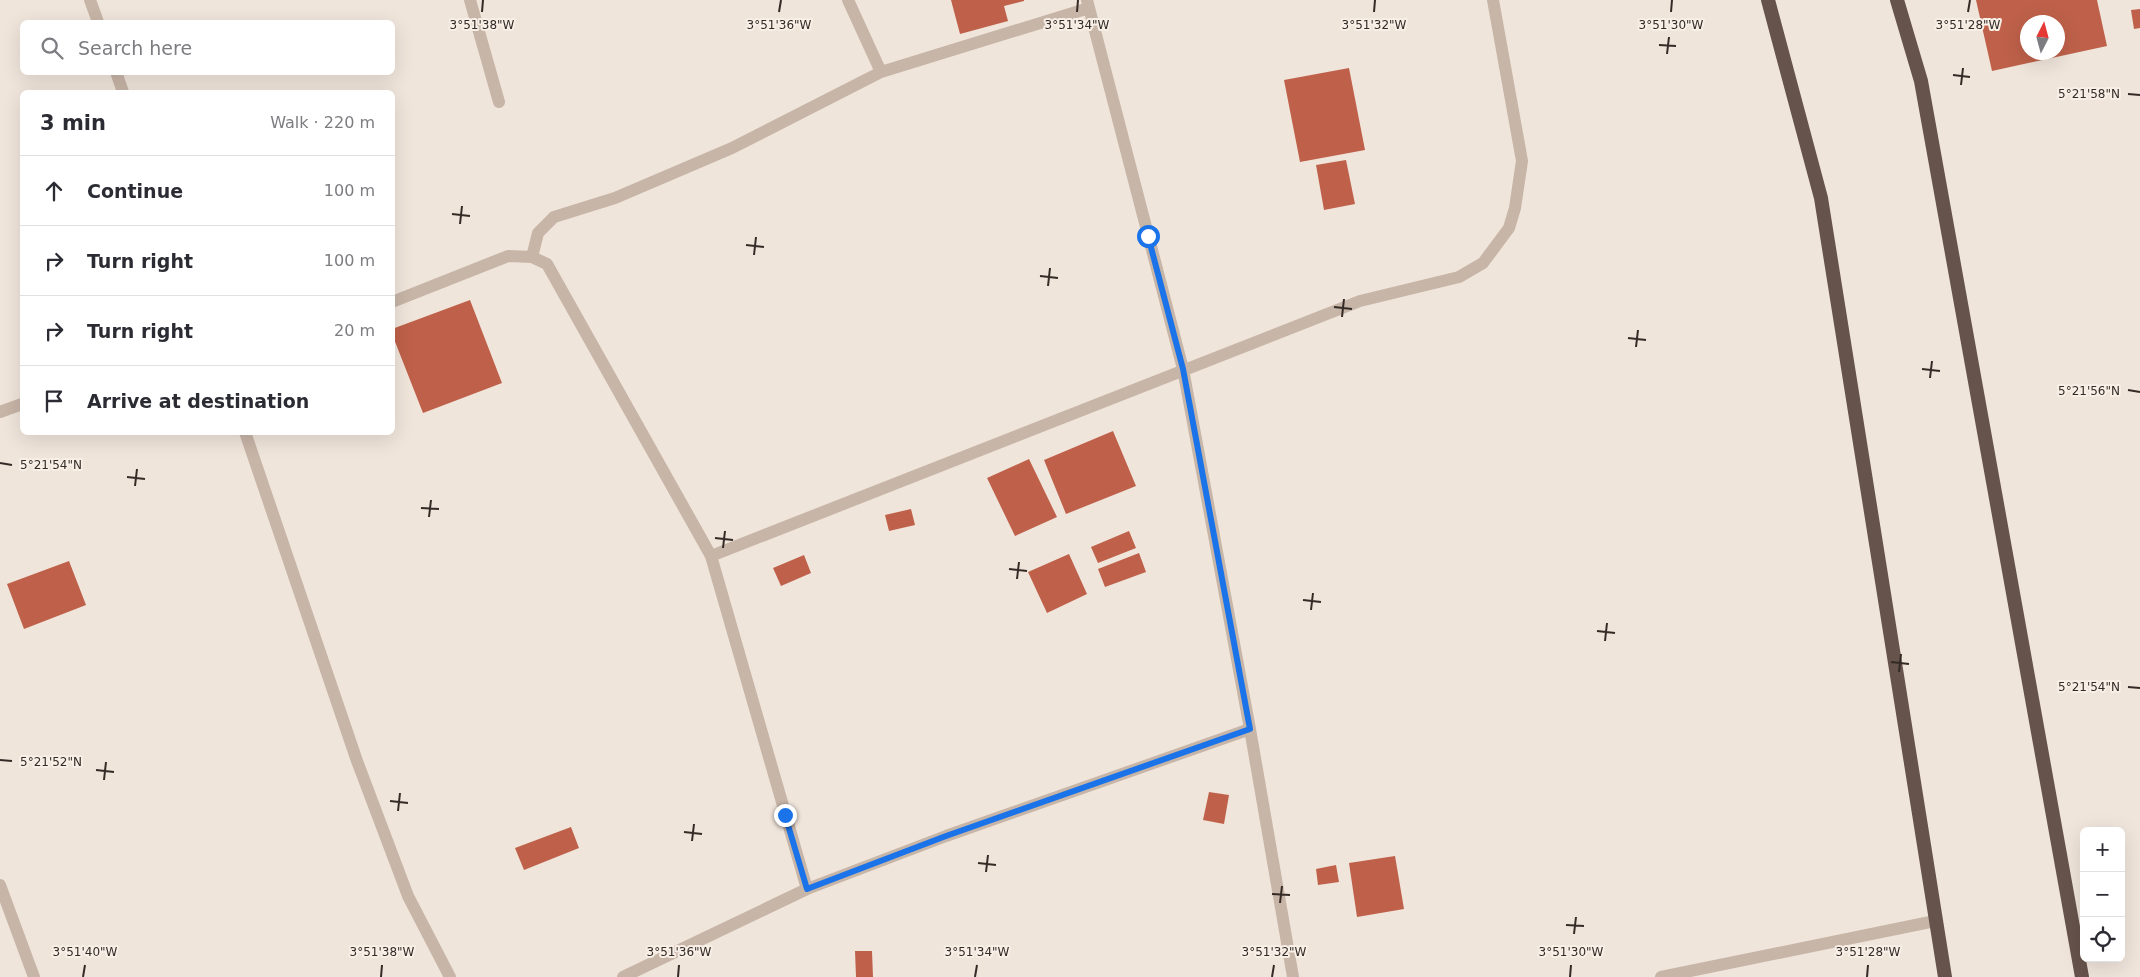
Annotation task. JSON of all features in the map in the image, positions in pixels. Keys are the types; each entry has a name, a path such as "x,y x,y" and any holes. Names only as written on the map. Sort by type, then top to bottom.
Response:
{"highway":[{"path":"1768,0 1821,198 1945,977"},
{"path":"1897,0 1922,81 2082,977"}],"street":[{"path":"90,0 97,20"},
{"path":"470,0 499,102"},
{"path":"848,0 881,72"},
{"path":"711,556 1360,301 1459,277 1483,263 1509,228 1515,208 1522,160 1493,0"},
{"path":"532,256 538,233 554,217 616,198 732,148 881,72 1088,4 1183,369 1250,729 1293,977"},
{"path":"117,75 122,90"},
{"path":"395,301 508,256 532,256 548,264 711,556 807,889"},
{"path":"0,412 20,405"},
{"path":"246,435 357,761 408,896 450,977"},
{"path":"623,977 807,889 946,836 1250,729"},
{"path":"0,885 34,977"},
{"path":"1662,977 1935,921"}],"building":[{"path":"951,0 1024,1 1004,6 1008,21 960,34"},
{"path":"1976,0 2097,0 2107,46 2065,55 2065,15 2020,15 2020,60 2043,60 1992,71"},
{"path":"2140,9 2140,28 2134,29 2131,10"},
{"path":"1349,68 1365,150 1300,162 1284,80"},
{"path":"1346,160 1355,204 1324,210 1316,165"},
{"path":"470,300 502,383 423,413 395,342 395,328"},
{"path":"1113,431 1136,486 1066,514 1044,460"},
{"path":"1029,459 1057,517 1015,536 987,478"},
{"path":"911,509 915,525 889,531 885,515"},
{"path":"1129,531 1136,548 1098,563 1091,547"},
{"path":"1139,553 1146,572 1105,587 1098,569"},
{"path":"1069,554 1087,594 1047,613 1028,572"},
{"path":"804,555 811,573 781,586 773,568"},
{"path":"69,561 86,605 24,629 7,584"},
{"path":"1209,792 1229,795 1224,824 1203,820"},
{"path":"571,827 579,848 524,870 515,848"},
{"path":"1395,856 1404,909 1357,917 1349,863"},
{"path":"1336,865 1339,882 1318,885 1316,869"},
{"path":"855,951 872,951 873,977 856,977"}],"route":[{"path":"785,815 807,889 946,836 1250,729 1183,369 1148,236"}]}
